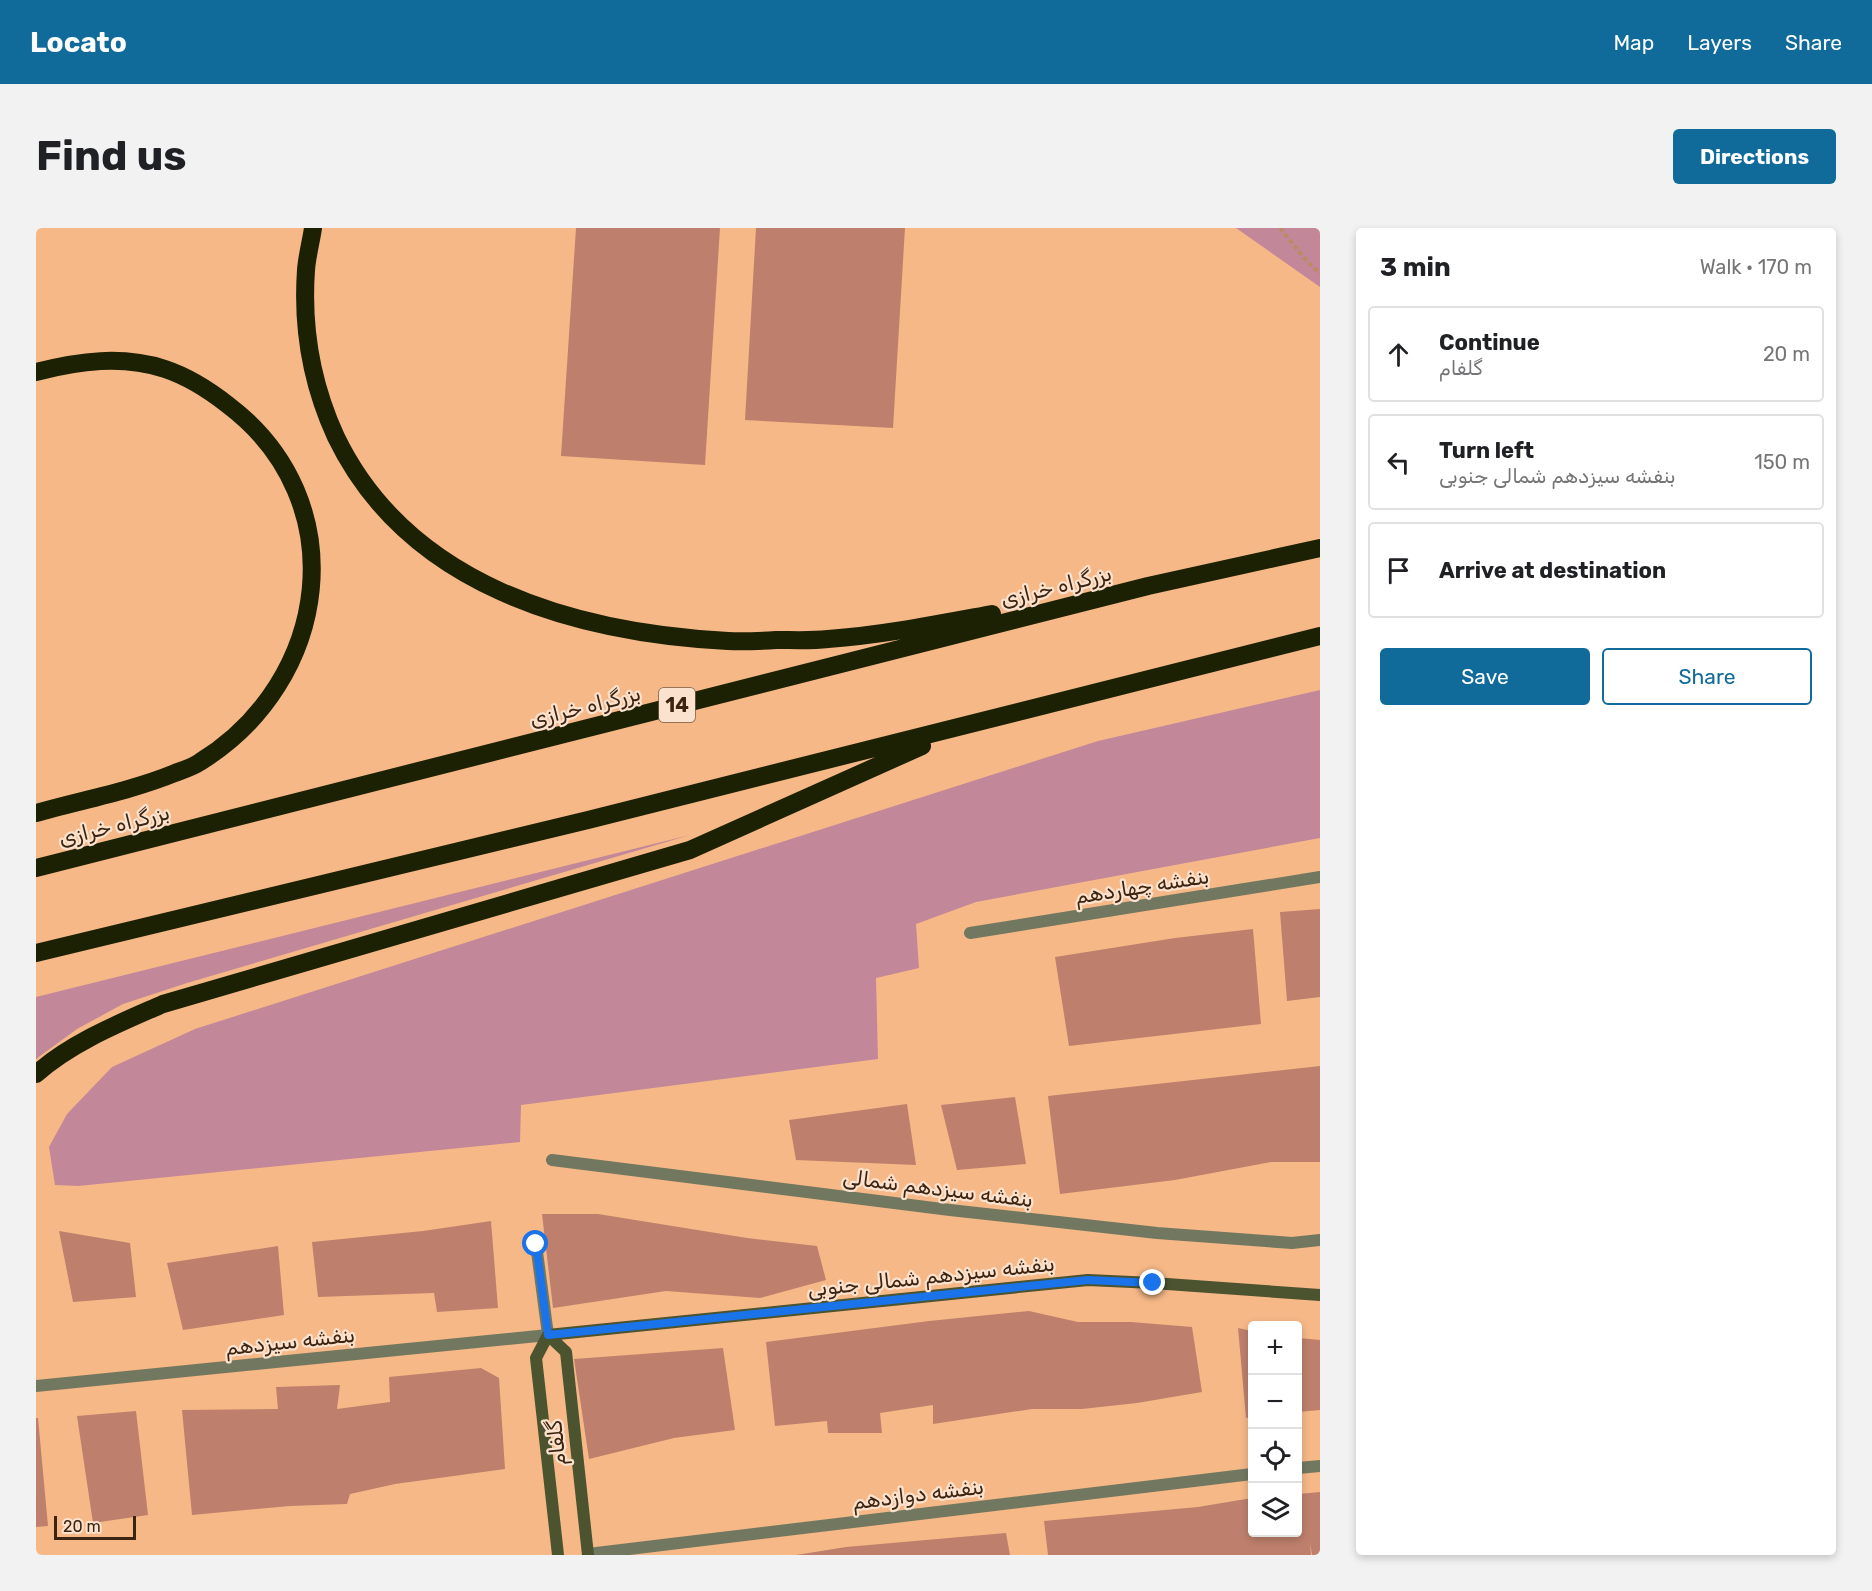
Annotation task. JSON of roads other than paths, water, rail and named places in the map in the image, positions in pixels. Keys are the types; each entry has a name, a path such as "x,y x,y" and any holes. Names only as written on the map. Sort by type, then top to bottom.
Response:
{"highway":[{"path":"313,228 306,270 309,350 327,418 341,447 365,485 409,535 445,562 491,587 557,614 634,632 729,642 828,639 924,626 1148,586"},
{"path":"36,372 74,362 119,361 165,369 204,386 246,418 272,448 295,487 307,524 312,583 307,621 295,655 262,710 243,730 199,763 158,780 36,813"},
{"name":"بزرگراه خرازی","path":"36,868 1148,586 1320,548"},
{"path":"36,953 966,726 1320,636"},
{"path":"36,1074 72,1049 116,1024 163,1004 690,850 966,726"}],"street":[{"name":"بنفشه چهاردهم","path":"970,933 1320,877"},
{"name":"بنفشه سیزدهم شمالی","path":"552,1160 950,1210 1157,1233 1292,1244 1320,1240"},
{"path":"536,1244 548,1335"},
{"name":"بنفشه سیزدهم شمالی جنوبی","path":"548,1335 1088,1280 1320,1295"},
{"name":"بنفشه سیزدهم","path":"36,1386 548,1335"},
{"name":"گلفام","path":"558,1555 536,1358 548,1335 566,1352 584,1555"},
{"path":"1302,1468 1320,1466"},
{"name":"بنفشه دوازدهم","path":"584,1555 1248,1474"}]}
